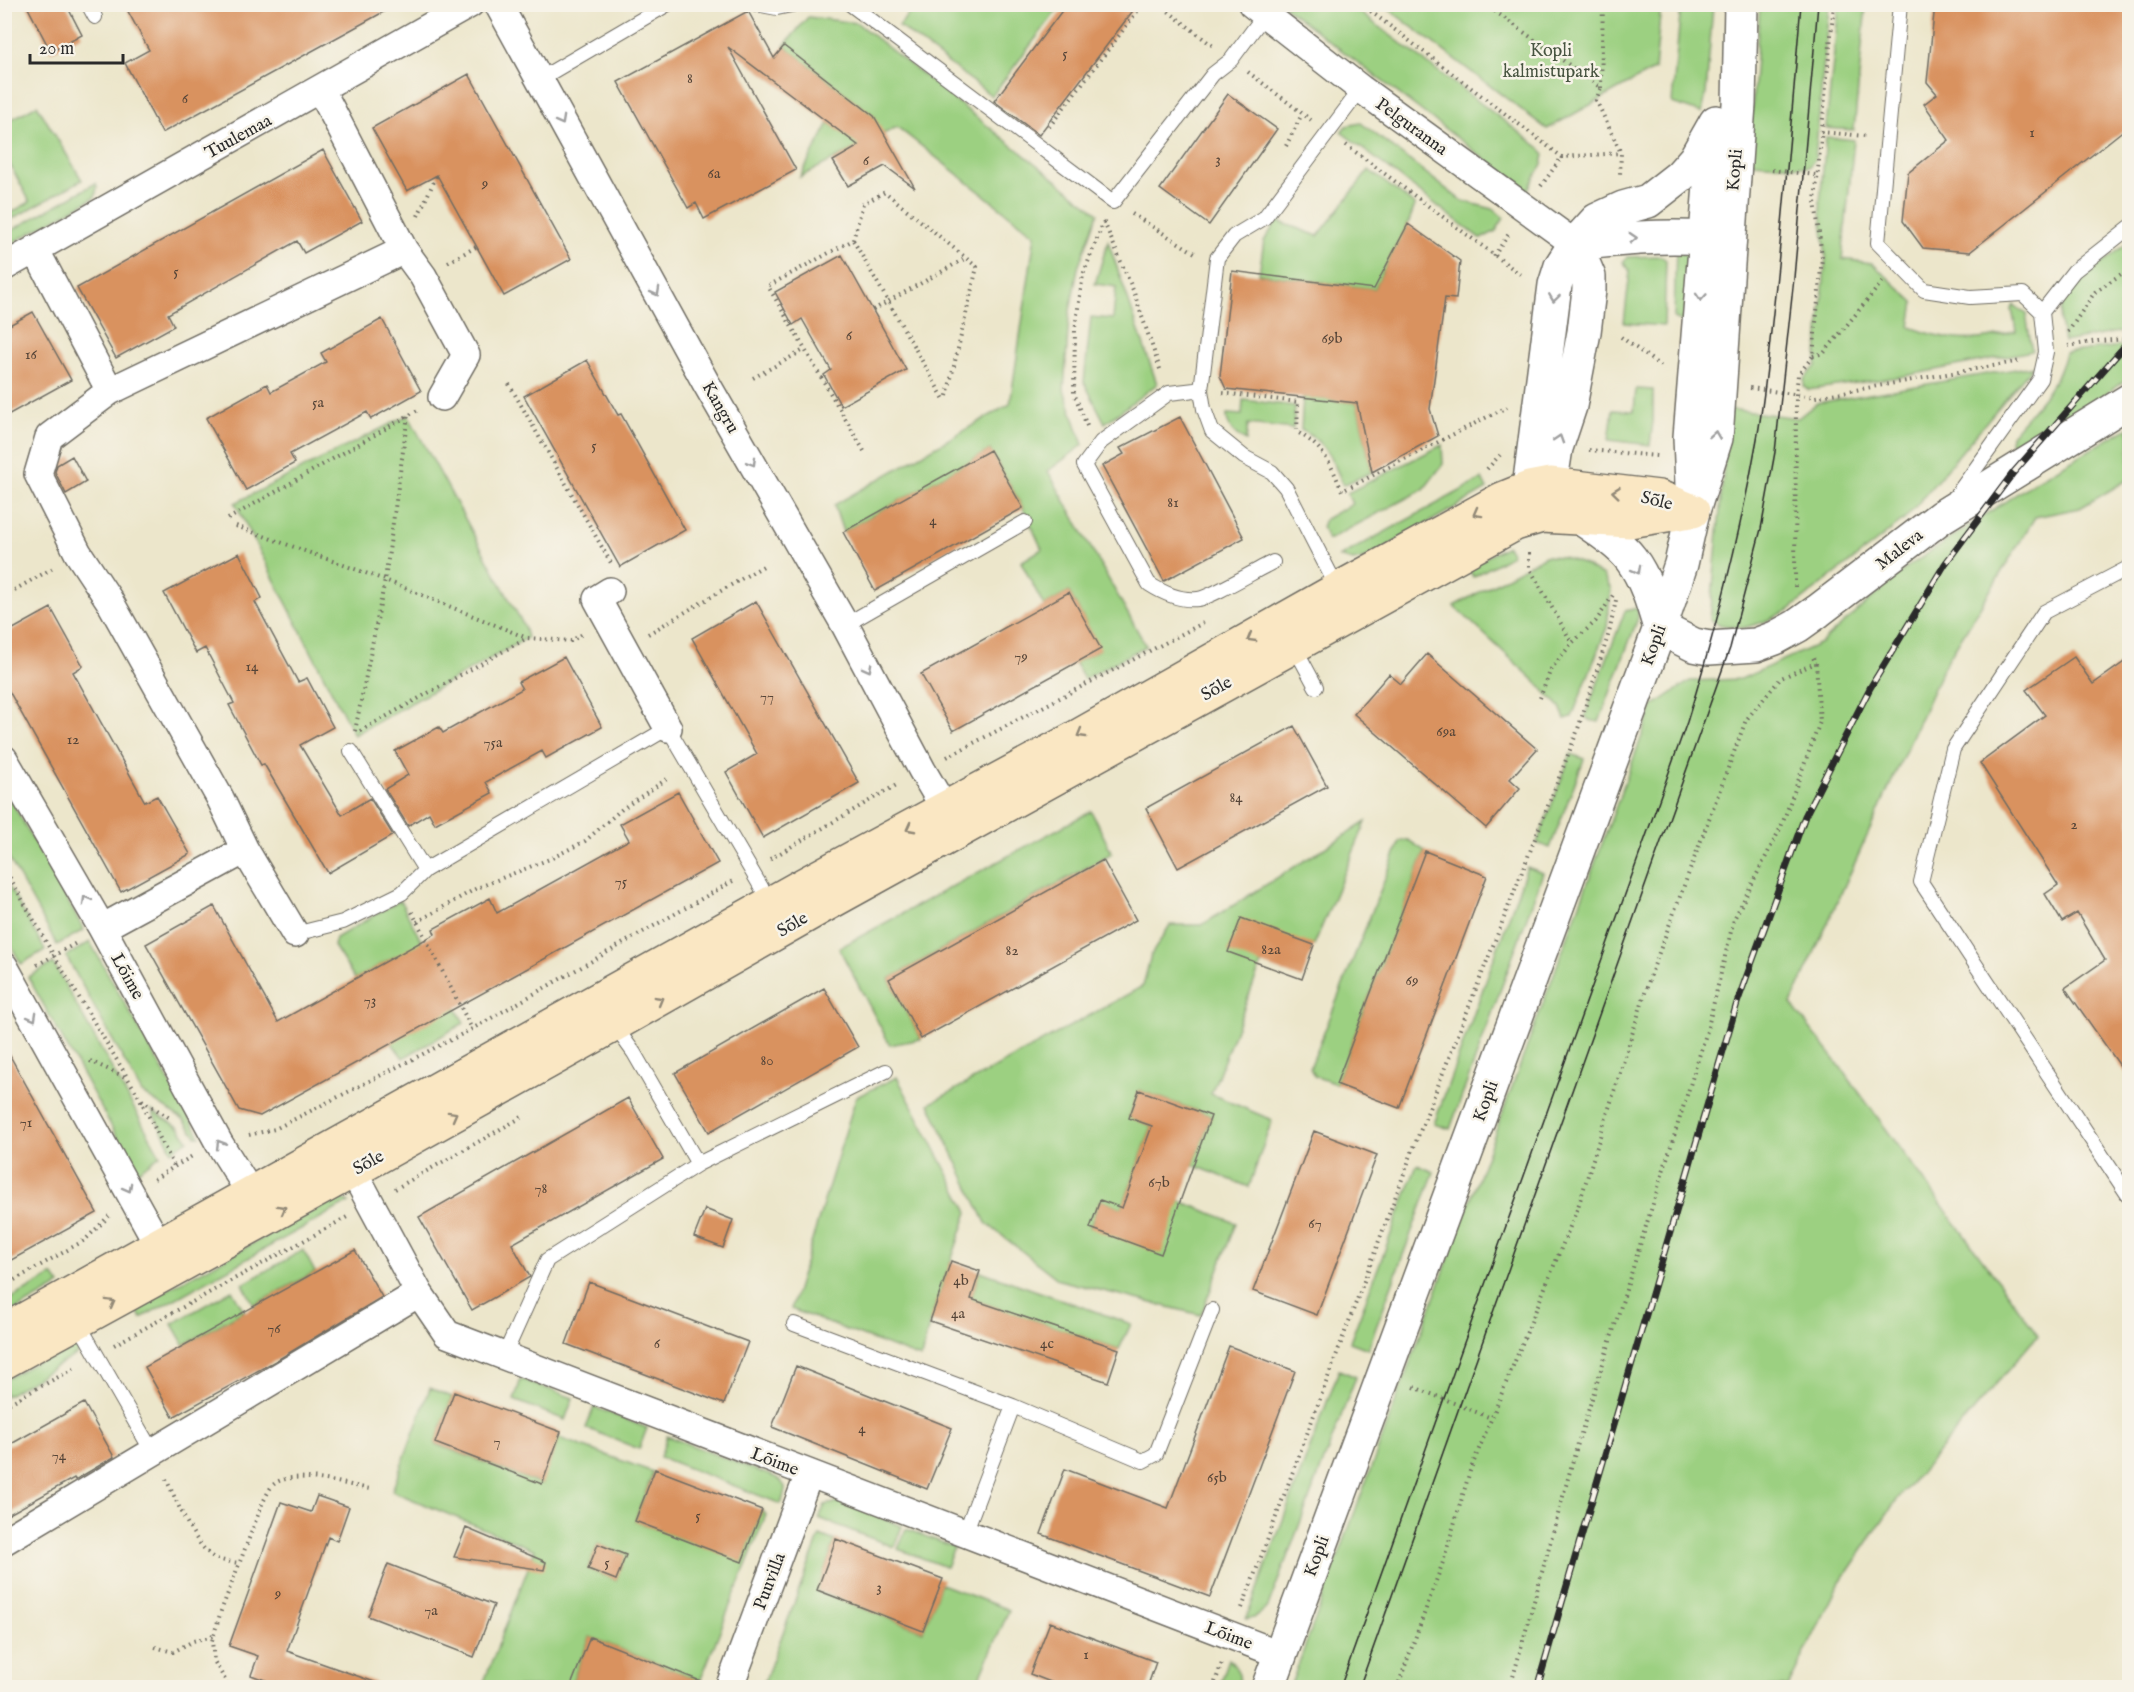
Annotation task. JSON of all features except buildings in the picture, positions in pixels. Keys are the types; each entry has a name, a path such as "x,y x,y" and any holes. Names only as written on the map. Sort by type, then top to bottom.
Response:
{"main road":[{"name":"Sõle","path":"1287,633 1338,589 1502,499 1541,496 1659,497 1693,511"},
{"name":"Sõle","path":"1541,496 1579,517 1630,521 1693,511"},
{"name":"Sõle","path":"4,1362 70,1310 1287,633 1515,524 1541,496"},
{"name":"Sõle","path":"608,1012 771,904 952,820"},
{"name":"Sõle","path":"165,1258 251,1194 346,1157"},
{"name":"Sõle","path":"4,1331 70,1310"}],"street":[{"name":"Tuulemaa","path":"4,267 470,4"},
{"name":"Kangru","path":"498,4 706,383 845,625 922,770 952,820"},
{"name":"Kopli","path":"1268,1688 1660,628 1681,564 1693,511 1690,436 1714,221 1716,122 1734,4"},
{"name":"Kopli","path":"1714,221 1739,105 1741,4"},
{"name":"Pelguranna","path":"1258,9 1361,89 1575,244"},
{"path":"321,90 404,250 423,276 466,355 442,397"},
{"path":"1648,201 1680,177 1695,159 1716,122"},
{"path":"1541,496 1555,285 1561,266 1575,244 1597,220 1623,208 1648,201 1683,203 1714,221"},
{"path":"1575,244 1630,237 1714,221"},
{"path":"1541,496 1570,406 1584,332 1589,278 1575,244"},
{"path":"35,249 110,390"},
{"path":"295,934 245,850 220,798 109,600 78,553 39,474 49,437 110,390 404,250"},
{"name":"Maleva","path":"1660,628 1694,645 1709,648 1756,645 1775,638 1797,626 1941,517 2130,400"},
{"path":"1579,517 1631,558 1649,590 1660,628"},
{"path":"608,604 624,648 668,728"},
{"name":"Lõime","path":"4,759 102,928 219,1143 251,1194"},
{"path":"102,928 245,850"},
{"path":"7,975 165,1258"},
{"name":"Lõime","path":"346,1157 419,1293 447,1334 1279,1654"},
{"path":"4,1541 419,1293"},
{"name":"Puuvilla","path":"729,1688 809,1474"}],"lane":[{"path":"88,4 95,18"},
{"path":"538,80 668,4"},
{"path":"756,4 777,8 796,4"},
{"path":"850,4 1113,202 1213,74 1231,60 1258,9"},
{"path":"1900,4 1878,243 1924,290 1970,297 2023,294 2042,312 2052,350 2040,379 1941,517"},
{"path":"1338,589 1286,488 1272,472 1244,457 1212,431 1198,390 1217,258 1234,236 1264,218 1361,89"},
{"path":"2042,312 2074,271 2130,227"},
{"path":"1198,390 1169,393 1101,442 1084,465 1149,584 1162,592 1184,598 1200,599 1273,562"},
{"path":"845,625 1025,522"},
{"path":"2130,567 2044,612 1953,749 1921,882 2130,1198"},
{"path":"1287,633 1316,687"},
{"path":"295,934 343,922 402,893 425,870 668,728 771,904"},
{"path":"351,751 425,870"},
{"path":"608,1012 698,1164"},
{"path":"504,1356 547,1260 698,1164 886,1071"},
{"path":"70,1310 153,1453"},
{"path":"794,1324 1013,1406 1143,1461 1156,1454 1212,1310"},
{"path":"965,1533 1013,1406"}],"path":[{"path":"1036,145 1143,4"},
{"path":"1361,4 1562,157 1622,153 1596,100 1600,87 1603,4"},
{"path":"1485,4 1600,87"},
{"path":"1813,356 1822,257 1815,201 1816,175 1834,4"},
{"path":"1821,132 1888,138"},
{"path":"1535,195 1562,157"},
{"path":"1772,170 1816,175"},
{"path":"885,192 977,267 945,401 853,240 863,204 885,192"},
{"path":"1101,442 1090,432 1074,393 1075,328 1083,275 1113,202 1204,260"},
{"path":"1104,221 1133,290 1169,393"},
{"path":"1494,256 1515,225"},
{"path":"853,240 768,286 864,451"},
{"path":"873,310 966,258"},
{"path":"1510,1688 1575,1453 1707,1031 1734,919 1781,827 1820,722 1816,663 1797,626 1794,499 1798,375 1813,356 1824,352 1898,264"},
{"path":"2052,350 2095,292 2130,268"},
{"path":"1621,337 1667,370 1667,358"},
{"path":"1749,388 1815,397 2026,360 2052,350 2098,341 2130,339"},
{"path":"753,378 804,350"},
{"path":"508,384 611,564"},
{"path":"1198,390 1298,402 1297,432 1322,450 1332,466 1342,491 1517,402"},
{"path":"228,519 442,397"},
{"path":"408,415 385,580 354,735 527,638"},
{"path":"1556,448 1657,456 1659,445"},
{"path":"236,526 385,580 527,638 571,641 608,604"},
{"path":"1520,560 1538,552"},
{"path":"4,596 78,553"},
{"path":"1530,555 1529,567 1572,643"},
{"path":"624,648 765,565"},
{"path":"1213,1688 1417,1139 1577,732 1609,633 1618,588 1596,621 1572,643 1551,669 1540,698"},
{"path":"1397,1688 1443,1562 1470,1472 1578,1208 1652,974 1746,720 1781,678 1816,663"},
{"path":"417,922 477,888 552,858 585,841 622,809 689,764"},
{"path":"4,867 54,956 138,1095 174,1166"},
{"path":"402,893 472,1029"},
{"path":"7,975 54,956 102,928"},
{"path":"4,1406 371,1203 523,1116"},
{"path":"1383,1374 1491,1418"},
{"path":"153,1453 197,1539 213,1556 224,1561 240,1563"},
{"path":"232,1688 214,1661 212,1641 221,1611 263,1502 272,1486 286,1477 318,1479 370,1489"},
{"path":"155,1647 173,1652 193,1641 214,1636"}],"green space":[{"path":"915,5 1061,5 992,96 899,26"},
{"path":"1282,5 1350,5 1540,148 1544,155 1542,164 1527,191"},
{"name":"Kopli kalmistupark","path":"1383,5 1661,5 1655,69 1547,129"},
{"path":"1681,5 1713,5 1706,94 1702,113 1672,103"},
{"path":"1760,5 1829,5 1815,159 1809,167 1753,163 1750,136"},
{"path":"1839,5 1866,5 1854,130 1826,128"},
{"path":"808,17 857,23 1098,213 1078,268 1069,316 1064,390 1083,445 1048,471 1146,646 1084,679 1075,663 1100,649 1069,592 1044,606 1021,562 1042,549 1023,508 990,450 843,532 834,505 1010,404 1035,235 897,127 800,177 829,123 856,143 875,117 784,46"},
{"path":"37,105 82,180 5,223 5,216 30,202 5,155 5,123"},
{"path":"1361,123 1462,201 1493,209 1504,218 1496,231 1481,239 1341,132 1346,126"},
{"path":"1826,137 1854,140 1842,259 1872,263 1914,302 1910,327 1938,336 1963,340 1988,338 2016,331 2012,309 2014,305 2026,314 2032,351 1905,376 1808,390 1804,386 1804,379 1816,366 1826,256 1820,202"},
{"path":"1369,170 1415,205 1408,224 1374,289 1259,274 1264,241 1277,221 1318,236"},
{"path":"96,183 95,197 5,247 5,234"},
{"path":"1108,241 1157,384 1105,423 1084,382 1091,317 1113,319 1116,287 1095,284"},
{"path":"2129,242 2129,330 2064,342 2061,314 2067,296 2083,279"},
{"path":"1676,246 1691,254 1684,322 1674,318"},
{"path":"1661,256 1666,260 1664,326 1624,323 1630,271 1623,262 1628,257"},
{"path":"2129,345 2129,377 2083,411 2022,445 2014,446 2010,442 2011,435 2050,388 2065,353"},
{"path":"2033,366 1905,519 1789,610 1764,622 1743,628 1721,625 1710,620 1729,409 1798,418 1817,403"},
{"path":"1636,389 1653,390 1650,445 1609,440 1613,410 1634,411"},
{"path":"1303,397 1357,403 1372,472 1343,485 1332,460 1322,446 1301,430"},
{"path":"1243,400 1295,406 1293,429 1248,424 1246,441 1232,430 1227,419 1227,414 1242,415"},
{"path":"408,415 524,626 527,638 354,735 235,503"},
{"path":"2129,427 2129,479 2080,508 2035,517 1944,666 1791,1004 1836,1061 2038,1335 1895,1502 1838,1586 1788,1687 1290,1687 1653,706 1690,681 1741,679 1821,643 1906,568 2036,481"},
{"path":"1442,445 1443,464 1424,489 1328,540 1322,527 1325,519 1352,504 1347,493"},
{"path":"1482,479 1487,489 1367,558 1353,561 1339,557"},
{"path":"1507,546 1512,555 1473,577 1468,567"},
{"path":"1545,556 1563,557 1585,565 1603,576 1611,589 1607,627 1572,717 1565,719 1560,707 1536,682 1454,606"},
{"path":"1638,608 1638,618 1599,722 1589,720 1585,716 1625,611"},
{"path":"1571,754 1584,759 1550,848 1537,843"},
{"path":"4,788 84,930 57,945 5,851"},
{"path":"1091,811 1112,853 889,979 921,1039 890,1045 839,948"},
{"path":"1366,822 1314,945 1261,964 1211,1094 1272,1120 1249,1187 1193,1165 1211,1116 1139,1090 1129,1117 1152,1126 1122,1208 1100,1200 1090,1227 1180,1201 1236,1223 1201,1315 1059,1280 986,1223 929,1104 1143,986 1151,955 1170,925 1202,925"},
{"path":"1408,840 1425,851 1336,1084 1314,1076 1310,1068 1400,841"},
{"path":"1527,867 1543,873 1450,1129 1434,1124"},
{"path":"4,878 45,950 21,964 5,934"},
{"path":"400,900 464,1023 403,1058 392,1043 396,956 355,979 334,946 336,938"},
{"path":"90,942 200,1136 196,1136 184,1120 142,1093 66,956"},
{"path":"53,963 160,1155 137,1172 28,977"},
{"path":"897,1077 968,1212 930,1321 921,1358 791,1309 856,1097"},
{"path":"152,1111 179,1127 188,1140 172,1151"},
{"path":"1417,1165 1434,1172 1368,1349 1350,1342"},
{"path":"339,1197 349,1202 141,1318 135,1307"},
{"path":"303,1250 315,1272 254,1305 243,1284"},
{"path":"980,1271 1131,1324 1119,1349 971,1299"},
{"path":"53,1275 60,1285 5,1316 5,1302"},
{"path":"232,1290 244,1311 184,1345 172,1324"},
{"path":"74,1341 79,1353 5,1395 4,1380"},
{"path":"1339,1370 1356,1377 1268,1607 1254,1618 1246,1619"},
{"path":"521,1379 573,1398 565,1420 514,1400"},
{"path":"430,1388 452,1397 435,1444 541,1484 559,1438 653,1472 635,1521 742,1561 762,1510 766,1515 700,1681 590,1637 570,1687 482,1687 535,1550 392,1491","holes":["598,1544 625,1555 616,1580 588,1569"]},
{"path":"594,1407 647,1428 639,1449 586,1428"},
{"path":"667,1436 777,1478 785,1487 781,1504 660,1457"},
{"path":"840,1502 902,1526 894,1547 819,1518 825,1505"},
{"path":"906,1529 954,1547 946,1567 898,1549"},
{"path":"820,1535 835,1541 817,1591 923,1631 941,1584 1009,1610 976,1687 762,1688"},
{"path":"1229,1659 1238,1672 1239,1687 1219,1687"}],"tram line":[{"path":"1340,1688 1687,722 1708,652 1743,511 1764,396 1801,4"},
{"path":"1359,1688 1730,648 1761,529 1775,452 1794,278 1818,4"}],"railway":[{"path":"1537,1688 1737,1003 1805,816 1870,688 1945,564 2013,473 2130,340"}]}
